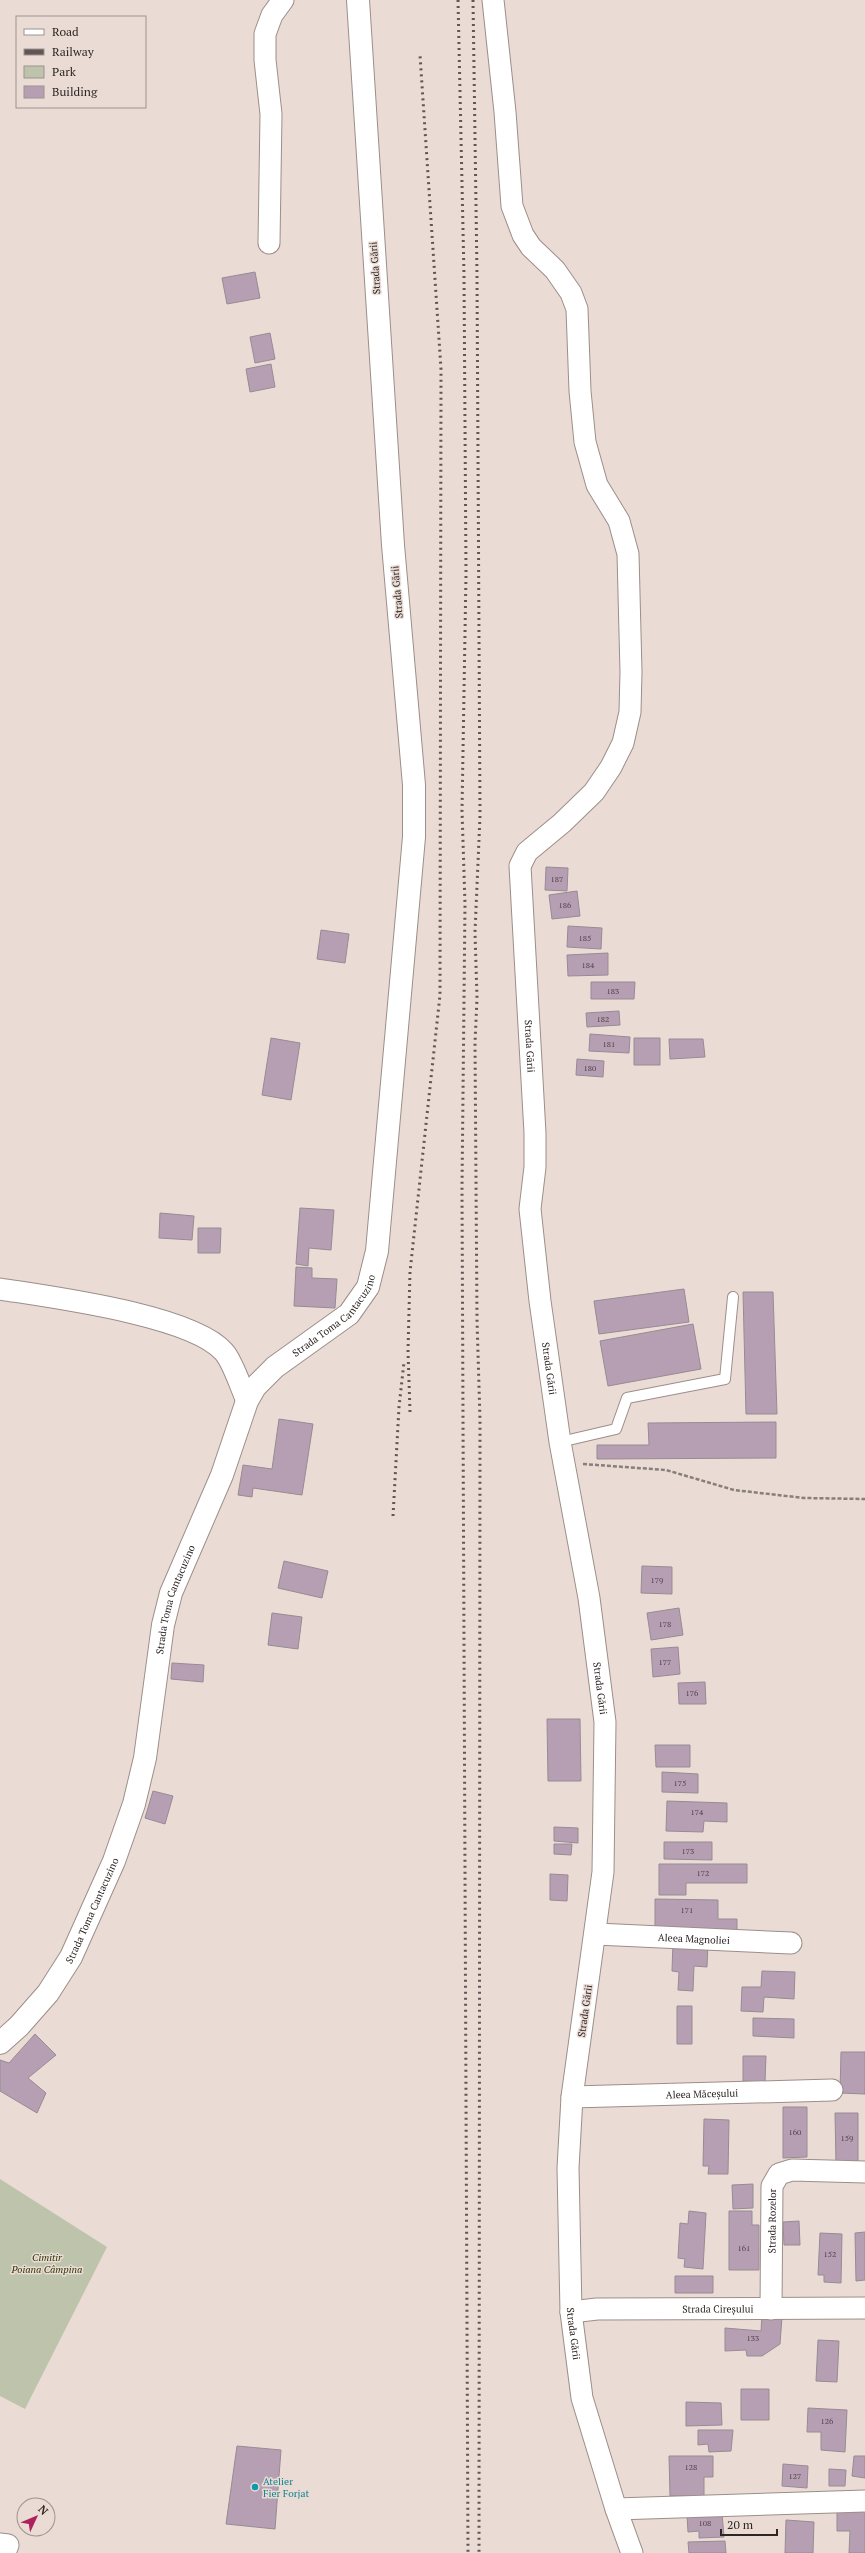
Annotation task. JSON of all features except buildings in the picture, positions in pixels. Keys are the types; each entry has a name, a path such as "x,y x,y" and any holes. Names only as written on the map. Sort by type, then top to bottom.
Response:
{"street":[{"path":"269,243 271,114 265,60 265,34 272,15 283,0"},
{"name":"Strada Gării","path":"358,0 393,545 414,785 414,837 385,1183"},
{"name":"Strada Gării","path":"493,0 505,112 512,206 523,235 531,247 555,270 571,292 577,309 580,391 585,442 597,485 619,521 628,554 630,698 622,743 611,767 594,792 562,823 527,852 520,866 535,1132 535,1166 530,1209 560,1442 589,1598 606,1722 603,1872 596,1934 572,2097 568,2168 571,2312 582,2398 616,2509 632,2553"},
{"name":"Strada Toma Cantacuzino","path":"0,2044 19,2026 48,1993 71,1957 114,1861 134,1804 144,1758 163,1625 171,1593 222,1475 247,1401 266,1376 339,1323 360,1301 373,1272 385,1183"},
{"path":"0,1289 78,1302 184,1326 207,1338 224,1352 247,1401"},
{"name":"Aleea Magnoliei","path":"596,1934 791,1943"},
{"name":"Aleea Măceșului","path":"572,2097 832,2090"},
{"name":"Strada Rozelor","path":"771,2309 772,2186 779,2174 792,2170 865,2172"},
{"name":"Strada Cireșului","path":"571,2312 597,2309 865,2308"},
{"path":"616,2509 865,2501"},
{"path":"0,2544 8,2545 5,2553"}],"lane":[{"path":"560,1442 616,1429 627,1398 725,1379 733,1296"}],"path":[{"path":"564,1462 666,1470 734,1490 804,1498 865,1499"}],"green space":[{"name":"Cimitir Poiana Câmpina","path":"0,2179 107,2247 25,2409 0,2396"}],"railway":[{"path":"458,0 464,275 466,574 462,810 465,904 462,1189 468,2553"},
{"path":"473,0 477,274 480,816 475,932 477,998 475,1043 477,1320 480,1420 479,2553"},
{"path":"410,1412 408,1351 410,1272 440,995 441,369 420,55"},
{"path":"393,1516 399,1407 404,1362"}],"place":[{"name":"Atelier Fier Forjat","path":"255,2487"}]}
